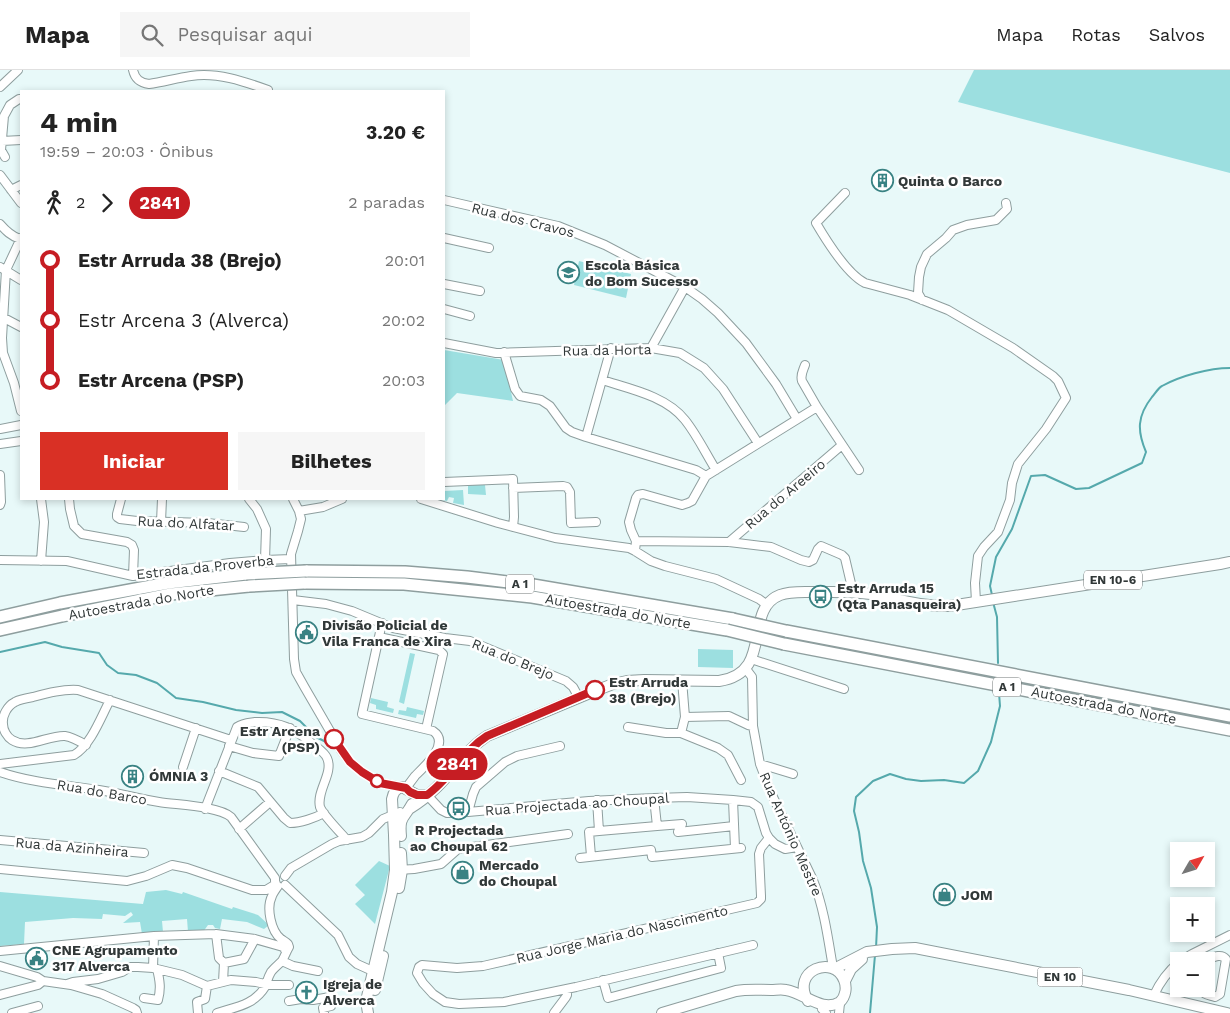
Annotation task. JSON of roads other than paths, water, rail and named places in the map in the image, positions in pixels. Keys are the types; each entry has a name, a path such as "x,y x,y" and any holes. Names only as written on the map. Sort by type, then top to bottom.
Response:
{"highway":[{"name":"Autoestrada do Norte","path":"0,630 171,594 306,571 405,572 543,587 733,619 786,631 1230,716"},
{"name":"Autoestrada do Norte","path":"0,617 60,603 168,583 248,580 304,583 404,584 532,596 727,630 784,644 1230,730"}],"main road":[{"name":"EN 10-6","path":"767,605 777,596 785,593 853,592 937,606 955,606 1230,562"},
{"path":"399,809 417,804 438,786 480,740 497,731 613,684 627,681 725,680 736,677 746,668 751,659 762,614 767,605"},
{"path":"369,1013 376,973 384,952 398,893 400,824 395,791 406,789 421,796 427,795"},
{"path":"398,870 394,829 399,809 412,801 406,789"},
{"name":"EN 10","path":"833,969 861,955 878,951 915,948 1154,995 1228,1013"},
{"name":"EN 10","path":"662,1013 736,991 749,989 786,990 801,996 824,1011 839,1008 845,993 844,981 854,965 862,958 878,951"},
{"path":"822,967 838,972 844,981"},
{"name":"EN 10","path":"786,990 803,981 810,972 822,967"},
{"path":"803,981 803,990 808,1001"}],"street":[{"path":"0,88 18,70"},
{"path":"134,70 137,79 149,84 206,75 230,78 268,90"},
{"path":"5,157 1,150 4,116 10,106 20,98"},
{"path":"2,140 20,140"},
{"path":"0,175 20,202"},
{"path":"11,190 20,186"},
{"path":"845,193 816,223 829,245 858,279 864,283 896,291 948,310 1013,348 1052,376 1058,381 1066,398 1046,429 1018,464 1012,482 1010,500 998,532 978,556 975,583 976,602"},
{"name":"Rua dos Cravos","path":"445,200 558,226 605,245 685,287 718,313 746,343 776,384 798,419"},
{"path":"922,300 918,293 919,277 927,254 953,230 967,225 996,220 1007,210 1006,203"},
{"path":"0,224 7,232 20,238"},
{"path":"445,238 489,248"},
{"path":"20,240 3,269 4,318 2,338 3,353 20,407"},
{"path":"3,269 20,279"},
{"path":"445,284 480,291"},
{"path":"651,348 685,287"},
{"path":"445,309 470,316"},
{"path":"4,318 20,326"},
{"name":"Rua da Horta","path":"445,343 496,352 651,348 680,353 704,368 724,389 758,443"},
{"path":"586,437 610,348"},
{"path":"504,352 515,389 520,396 541,400 550,406 566,428 572,432 696,470 706,476"},
{"path":"805,365 800,377 817,407 859,470"},
{"path":"602,380 648,395 668,406 684,419 716,470"},
{"path":"635,551 636,541 629,522 638,495 642,494 682,505 686,504 693,499 706,476 817,407"},
{"path":"0,429 20,425"},
{"path":"0,444 20,441"},
{"name":"Rua do Areeiro","path":"729,542 842,445"},
{"path":"0,475 2,502 0,505"},
{"path":"445,482 513,479 514,527"},
{"path":"513,488 565,487 570,492 572,523 596,522"},
{"path":"40,561 44,522 41,500"},
{"path":"69,500 74,526 82,534 127,542 132,545 134,550 133,576"},
{"name":"Rua do Alfatar","path":"121,500 116,514 118,518 138,521 207,523 244,527"},
{"path":"161,522 162,500"},
{"path":"250,500 257,509 266,529 265,560"},
{"path":"0,869 128,881 172,865 187,868 252,890 266,890 287,881 285,876 291,868 310,856 335,842 362,837 383,819 399,809 380,783 355,767 346,757 296,672 291,559 300,524 299,511 293,500"},
{"path":"299,511 323,507 340,500"},
{"path":"425,500 555,538 630,548 665,566 716,579 759,599 767,605"},
{"path":"636,541 729,542 771,547 809,562 814,558 821,546 845,558 853,592"},
{"name":"Estrada da Proverba","path":"0,560 67,561 133,576 265,560 291,559"},
{"name":"Rua do Brejo","path":"292,600 326,604 352,611 393,628 470,641 566,681 573,687 579,698"},
{"path":"380,783 406,789 433,758 439,740 437,734 433,731 362,714 382,624"},
{"path":"379,637 439,650 443,654 426,729"},
{"path":"751,659 844,689"},
{"name":"Rua António Mestre","path":"746,668 752,677 753,726 760,764 772,795 818,894 823,911 833,969"},
{"path":"681,733 686,717 682,680"},
{"path":"86,745 78,740 63,736 28,743 17,742 9,737 4,729 4,716 9,707 16,701 65,690 78,690 196,728 253,753 278,756 290,728"},
{"path":"0,764 74,755 86,745 110,700"},
{"path":"686,717 729,716 753,726"},
{"path":"205,809 237,727 244,723 272,723 290,728 303,736 328,759 328,770 320,798 320,806 347,840"},
{"path":"628,727 666,733 681,733 718,748 726,753 740,780"},
{"path":"183,767 196,728"},
{"path":"468,812 474,790 505,762 517,756 560,746"},
{"path":"760,764 793,774"},
{"path":"219,771 255,786 290,823 320,816 324,813"},
{"name":"Rua do Barco","path":"0,772 52,784 100,790 150,801 218,811 229,815 279,883 338,935 349,957 357,964 376,973"},
{"name":"Rua Projectada ao Choupal","path":"427,795 443,812 447,813 597,800 686,797 750,802 758,808 769,838"},
{"path":"654,798 657,826"},
{"path":"597,800 600,831"},
{"path":"580,858 651,850 652,856 738,848 734,826 733,800"},
{"path":"239,829 270,802"},
{"path":"378,823 385,823 394,829"},
{"path":"591,856 589,832 657,826 680,828 734,826"},
{"path":"398,870 441,864 458,849 568,834"},
{"path":"769,838 781,848 798,848"},
{"name":"Rua Jorge Maria do Nascimento","path":"567,989 504,1002 454,1004 445,1002 433,994 417,973 420,966 425,965 457,968 483,966 755,904 759,902 761,896 760,851 769,838"},
{"name":"Rua da Azinheira","path":"0,840 144,853"},
{"path":"217,1013 251,1002 260,994 272,970 285,956 289,947 288,944 280,939 275,931 269,909 271,898 279,883"},
{"path":"0,951 154,936 216,934 255,939 282,947 286,951"},
{"path":"216,934 219,958 224,963 223,982"},
{"path":"1201,952 1230,935"},
{"path":"144,998 158,1000 160,992 161,984 155,969 154,936"},
{"path":"224,963 244,959 255,939"},
{"name":"Rua António Mestre","path":"822,967 827,957 828,942"},
{"path":"554,1013 566,997 567,989 753,944"},
{"path":"603,980 608,998 721,968 718,953"},
{"path":"1215,957 1220,955 1226,959 1220,994 1215,997"},
{"path":"282,961 293,966 318,971"},
{"path":"0,966 37,977 43,981 67,984 102,994 133,1008 137,1013"},
{"path":"67,984 98,979 130,968 155,969 182,975 207,986 231,980 256,982 266,985 289,985"},
{"path":"1154,995 1165,976 1170,971"},
{"path":"0,995 38,985 43,981"},
{"path":"198,1013 197,1002 205,1000 207,986"},
{"path":"289,1002 301,999 313,1000 330,997 330,1006 323,1008 324,1013"},
{"path":"12,1013 38,1006"}],"waterway":[{"path":"992,595 990,586 996,557 1012,529 1031,476 1045,475 1076,489 1089,488 1142,463 1146,452 1141,437 1141,417 1147,404 1159,388 1195,373 1230,368"},
{"path":"993,602 997,617 998,663"},
{"path":"0,652 45,642 62,647 99,653 107,665 118,673 136,675 157,683 176,698 236,710 262,713 282,712 300,721 316,737 326,742"},
{"path":"876,948 877,927 871,888 863,861 854,811 856,797 873,781 890,774 921,781 944,780 964,783 978,771 991,742 1000,706 999,693"},
{"path":"870,1013 875,955"}],"place":[{"name":"Quinta O Barco","path":"882,181"},
{"name":"Escola Básica do Bom Sucesso","path":"569,273"},
{"name":"Estr Arruda 15 (Qta Panasqueira)","path":"821,596"},
{"name":"Divisão Policial de Vila Franca de Xira","path":"306,633"},
{"name":"Estr Arruda 38 (Brejo)","path":"595,690"},
{"name":"Estr Arcena (PSP)","path":"334,739"},
{"name":"ÓMNIA 3","path":"133,776"},
{"name":"R Projectada ao Choupal 62","path":"459,808"},
{"name":"Mercado do Choupal","path":"463,873"},
{"name":"JOM","path":"945,895"},
{"name":"CNE Agrupamento 317 Alverca","path":"36,958"},
{"name":"Igreja de Alverca","path":"307,992"}]}
